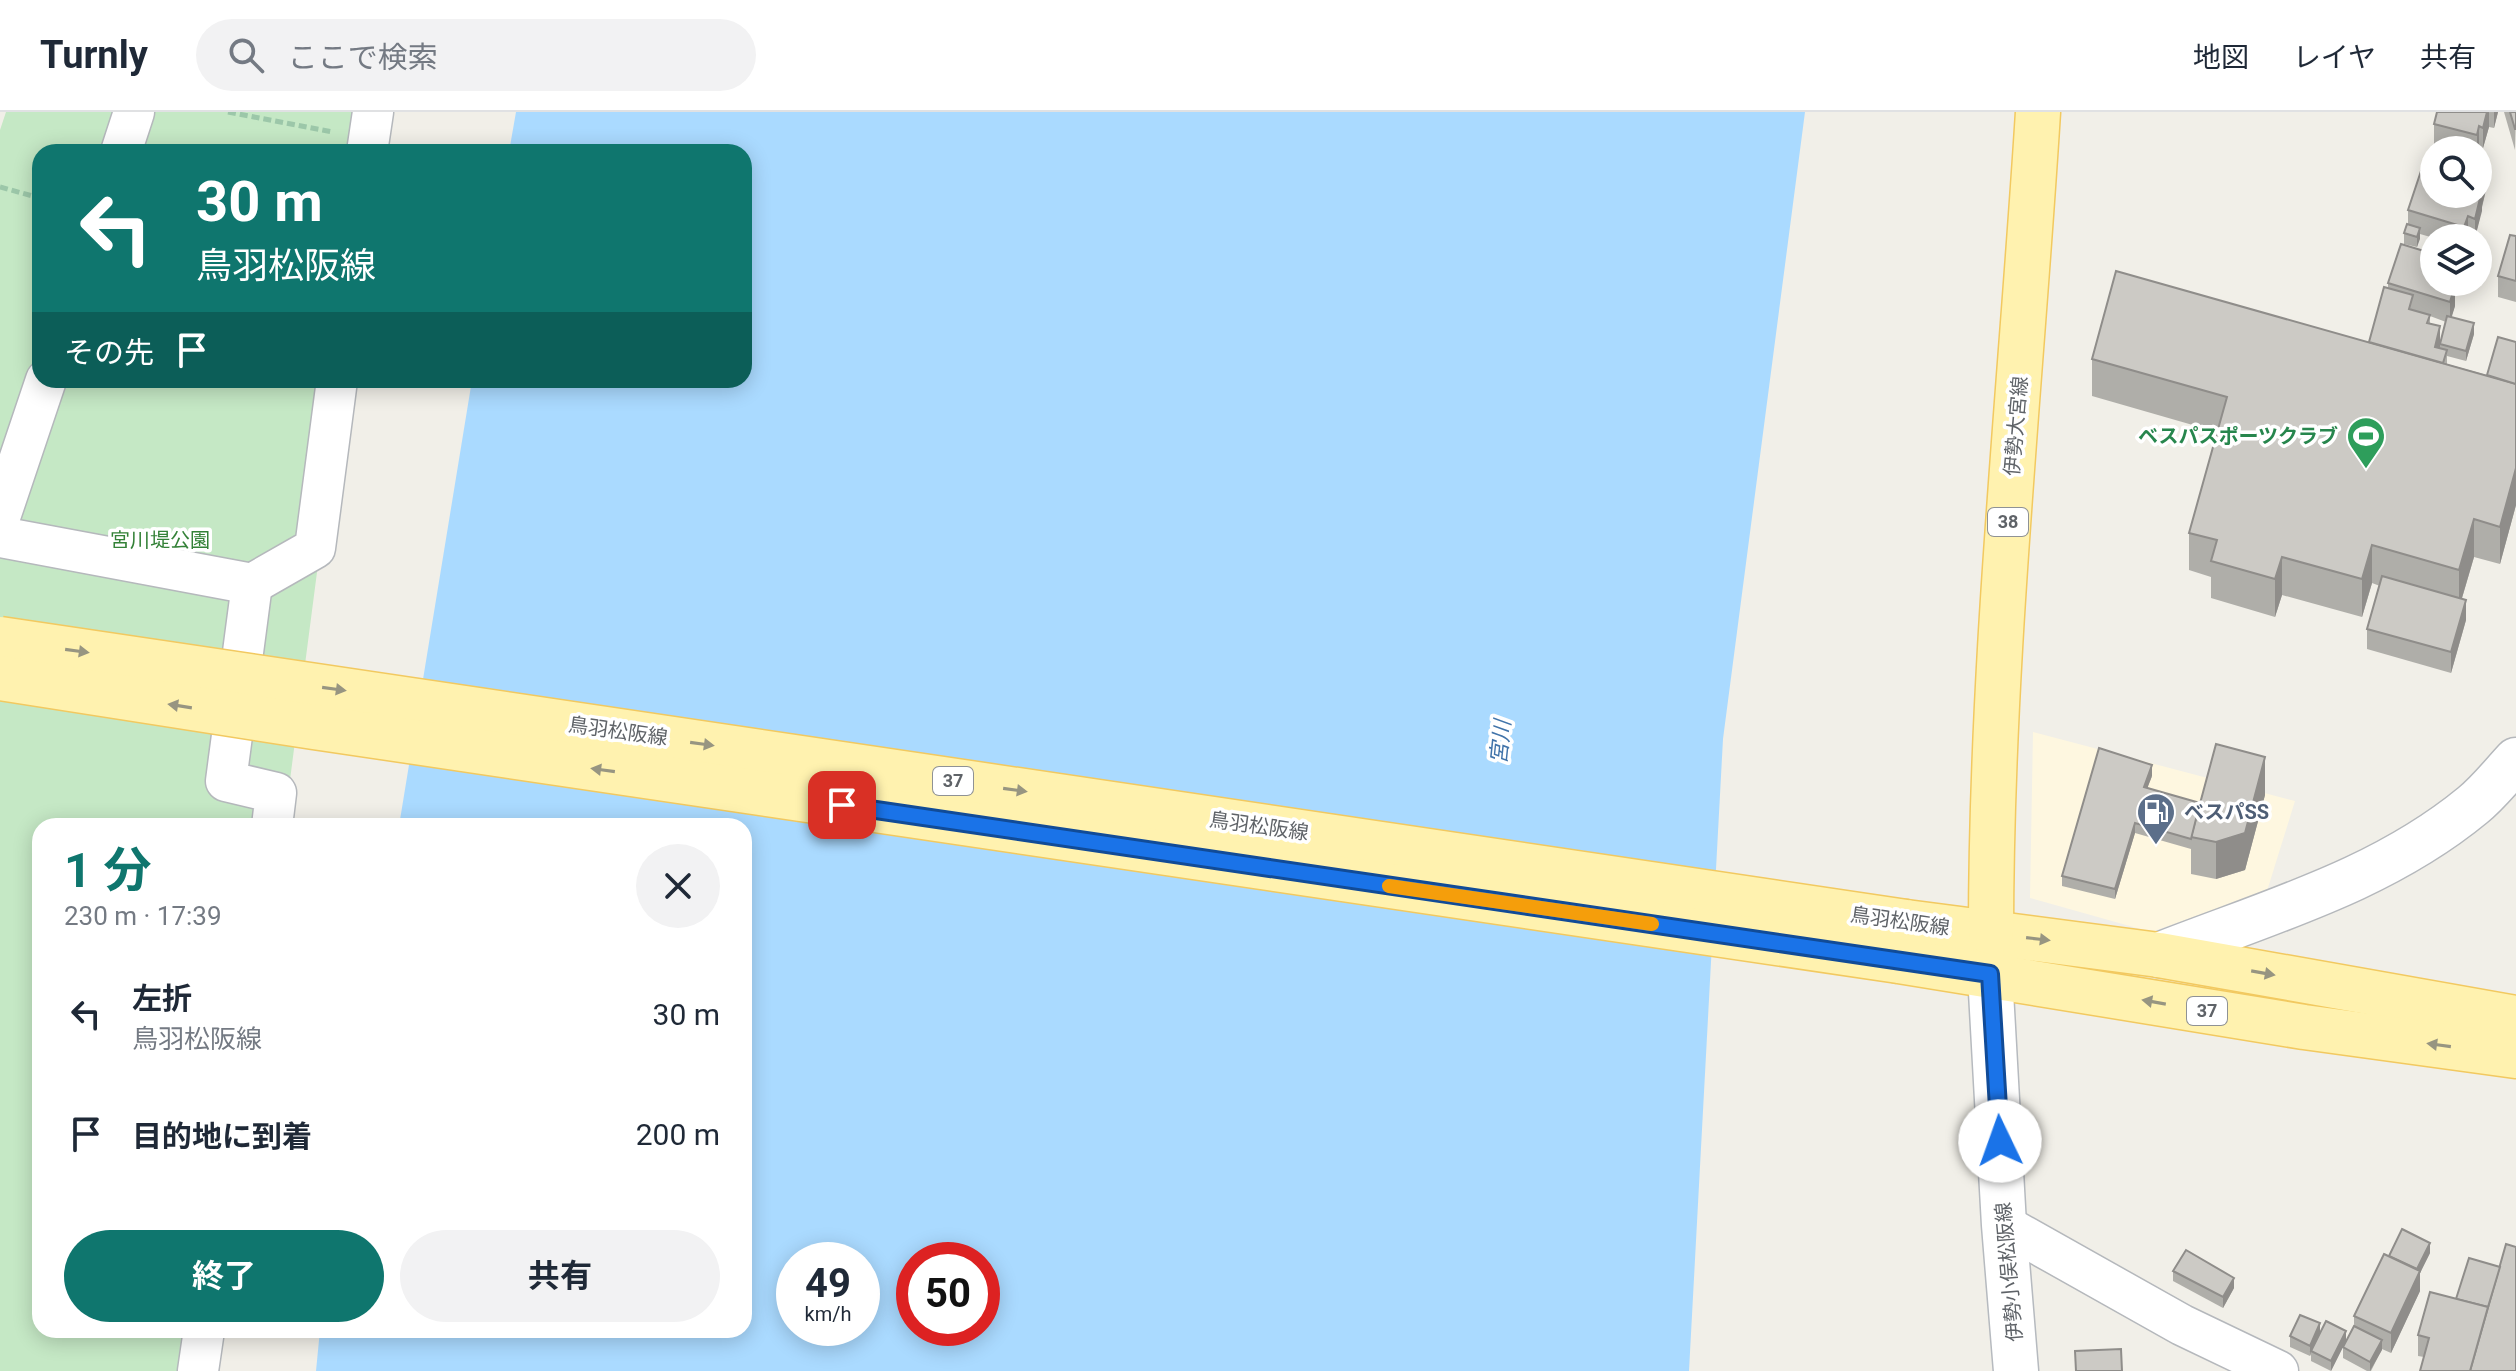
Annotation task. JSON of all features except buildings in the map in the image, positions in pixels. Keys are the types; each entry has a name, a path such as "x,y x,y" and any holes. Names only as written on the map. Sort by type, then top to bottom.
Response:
{"main road":[{"name":"伊勢大宮線","path":"1991,953 1991,835 2003,581 2038,112"},
{"name":"鳥羽松阪線","path":"0,639 1902,941"},
{"name":"鳥羽松阪線","path":"0,678 330,730 1991,953 2304,1027 2516,1056"},
{"name":"鳥羽松阪線","path":"1991,953 2159,955 2516,1018"}],"street":[{"path":"124,144 134,112"},
{"path":"0,517 43,388"},
{"path":"0,537 252,584 315,548 336,388"},
{"path":"252,584 226,781 276,793 273,818"},
{"path":"2159,955 2372,872 2433,835 2475,803 2516,760"},
{"name":"伊勢小俣松阪線","path":"1991,953 2004,1225 2016,1371"},
{"path":"2004,1225 2182,1325 2278,1371"},
{"path":"198,1371 203,1338"}],"path":[{"path":"228,112 369,134"},
{"path":"0,187 32,196"}],"shaded area":[{"name":"ベスパSS","path":"2033,732 2295,801 2267,891 2151,932 2030,898"}],"green space":[{"name":"宮川堤公園","path":"6,112 388,112 382,144 32,144 32,388 341,388 285,818 32,818 32,1338 219,1338 215,1371 0,1371 0,130"}],"water":[{"name":"宮川","path":"516,112 1805,112 1723,739 1689,1371 316,1371 319,1338 752,1338 752,818 400,818 471,388 752,388 752,144 510,144"}],"slow traffic":[{"path":"1389,886 1652,924"}],"place":[{"name":"ベスパスポーツクラブ","path":"2366,470"},
{"name":"ベスパSS","path":"2156,846"}],"route":[{"path":"842,805 1990,974 2000,1141"}]}
